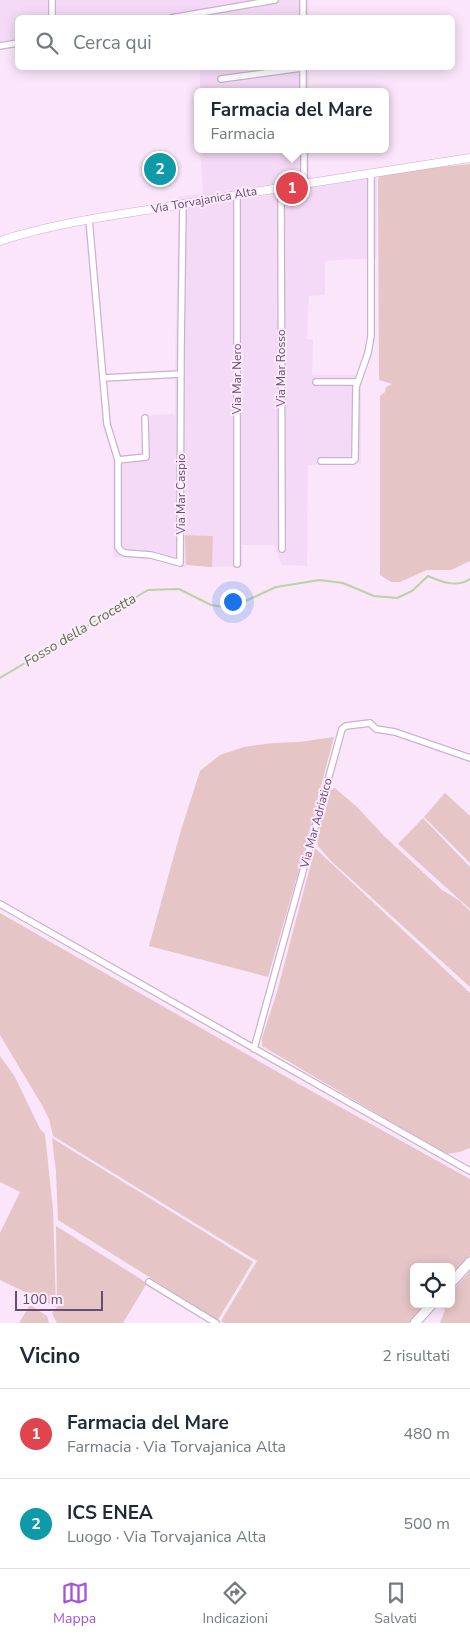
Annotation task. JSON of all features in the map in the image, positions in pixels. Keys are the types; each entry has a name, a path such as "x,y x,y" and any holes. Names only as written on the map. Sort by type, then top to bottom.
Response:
{"main road":[{"path":"455,1279 470,1262"},
{"path":"415,1323 428,1308"}],"street":[{"path":"52,0 52,15"},
{"path":"188,15 275,0"},
{"path":"303,15 304,0"},
{"path":"0,46 15,44"},
{"path":"221,80 288,70"},
{"path":"302,70 303,88"},
{"path":"304,153 304,184"},
{"name":"Via Torvajanica Alta","path":"0,241 42,228 237,194 470,158"},
{"path":"321,461 353,461 356,459 356,390 371,339 371,174"},
{"name":"Via Mar Rosso","path":"281,188 282,550"},
{"name":"Via Mar Nero","path":"237,194 237,564"},
{"name":"Via Mar Caspio","path":"118,460 118,546 120,550 126,553 155,556 180,563 183,204"},
{"path":"89,220 107,424 118,460 146,457 144,418"},
{"path":"104,378 181,374"},
{"path":"316,382 358,382"},
{"name":"Via Mar Adriatico","path":"254,1048 342,729 346,726 370,723 376,729 393,731 470,758"},
{"path":"0,904 470,1171"},
{"path":"149,1282 216,1323"}],"shaded area":[{"path":"0,0 309,0 309,15 15,15 15,46 0,49"},
{"path":"200,70 309,70 309,88 200,88"},
{"path":"200,153 309,153 310,178 377,168 376,258 325,261 325,295 309,296 307,339 313,340 312,375 355,375 361,384 361,463 308,465 307,566 282,565 274,545 242,545 242,566 212,567 212,536 186,535 186,568 155,559 113,557 113,460 120,455 149,454 150,415 175,414 179,197 203,193"},
{"path":"470,164 470,561 451,570 427,570 400,582 391,582 380,575 380,396 385,392 386,387 392,384 379,380 378,180 380,173"},
{"path":"185,535 213,536 212,567 186,565"},
{"path":"334,737 268,977 149,946 181,830 200,771 220,755 244,747"},
{"path":"335,788 442,890 460,901 470,911 470,987 330,860 318,846 317,838 330,790"},
{"path":"445,793 470,816 470,863 424,817"},
{"path":"423,818 470,867 470,909 398,844"},
{"path":"315,848 470,993 470,1148 446,1154 262,1046 262,1038 277,992"},
{"path":"0,913 297,1083 470,1179 470,1255 455,1272 455,1263 410,1263 410,1308 422,1308 409,1323 224,1323 221,1321 257,1261 53,1136 49,1119 43,1107 0,1035"},
{"path":"0,1056 15,1077 40,1129 45,1134 53,1210 56,1307 0,1280 0,1233 20,1192 0,1182"},
{"path":"52,1138 253,1262 218,1320 58,1220 56,1172"},
{"path":"56,1226 147,1283 123,1323 57,1323 52,1313 57,1307"},
{"path":"470,1271 470,1323 440,1323 445,1310 443,1308 455,1308 455,1288"},
{"path":"30,1305 47,1316 49,1323 19,1323"}],"waterway":[{"name":"Fosso della Crocetta","path":"0,678 148,590 179,589 211,605 230,608 276,587 320,580 343,583 374,596 397,598 412,591 428,576 454,584 470,579"}],"place":[{"name":"ICS ENEA","path":"160,169"},
{"name":"Farmacia del Mare","path":"292,188"}]}
